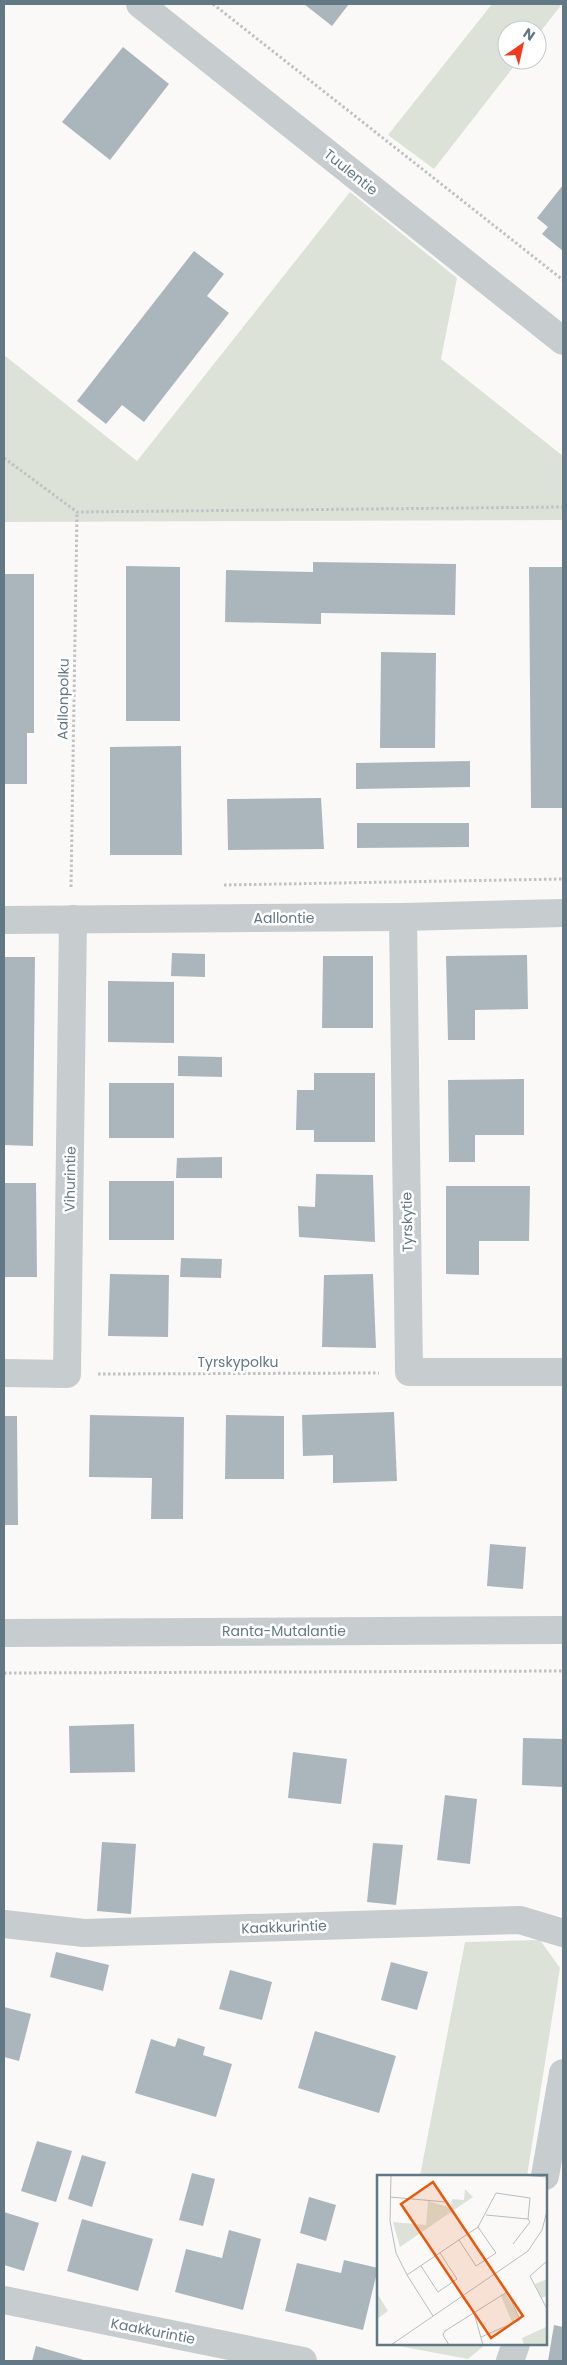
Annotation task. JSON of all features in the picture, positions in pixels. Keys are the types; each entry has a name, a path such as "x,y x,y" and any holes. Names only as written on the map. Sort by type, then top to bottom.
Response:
{"street":[{"name":"Tuulentie","path":"140,4 563,341"},
{"name":"Aallontie","path":"4,920 404,917 563,913"},
{"name":"Tyrskytie","path":"404,917 409,1372"},
{"name":"Vihurintie","path":"67,1374 73,919"},
{"path":"409,1372 563,1372"},
{"path":"4,1373 67,1374"},
{"name":"Ranta-Mutalantie","path":"4,1633 563,1630"},
{"name":"Kaakkurintie","path":"4,1924 84,1933 520,1920 563,1933"},
{"path":"545,2175 563,2073"},
{"name":"Kaakkurintie","path":"4,2300 303,2361"},
{"path":"510,2361 516,2345"}],"path":[{"path":"213,4 563,280"},
{"path":"4,458 77,512 563,507"},
{"name":"Aallonpolku","path":"71,888 77,512"},
{"path":"219,885 563,878"},
{"path":"66,887 81,887"},
{"name":"Tyrskypolku","path":"67,1374 409,1372"},
{"path":"4,1673 563,1671"}],"shaded area":[{"path":"492,4 562,4 547,23 547,20 497,20 497,70 511,70 434,169 388,135"},
{"path":"350,192 457,278 441,359 563,456 563,520 4,522 4,355 137,461"},
{"path":"540,1940 560,1968 527,2175 420,2175 465,1942"},
{"path":"393,2345 485,2345 468,2359"}],"building":[{"path":"304,4 349,4 332,26"},
{"path":"123,47 169,84 110,160 62,122"},
{"path":"563,185 563,251 542,234 548,227 537,218"},
{"path":"194,251 224,274 207,296 229,313 144,422 122,405 106,424 77,401"},
{"path":"313,562 456,564 455,615 321,613 321,624 225,622 226,570 313,572"},
{"path":"126,566 180,567 180,721 126,721"},
{"path":"529,567 563,567 563,808 531,808"},
{"path":"4,574 34,574 34,733 27,733 27,784 4,784"},
{"path":"381,652 436,653 435,748 380,748"},
{"path":"181,746 182,855 110,855 110,747"},
{"path":"470,761 470,787 356,789 356,763"},
{"path":"321,798 324,849 228,850 227,799"},
{"path":"357,823 469,823 469,847 357,848"},
{"path":"172,953 205,954 205,977 171,976"},
{"path":"527,955 528,1009 475,1010 475,1040 448,1040 446,956"},
{"path":"323,956 373,956 373,1028 322,1028"},
{"path":"4,957 35,957 33,1146 4,1145"},
{"path":"108,981 174,982 174,1043 108,1042"},
{"path":"178,1056 222,1057 222,1077 178,1076"},
{"path":"314,1073 375,1073 375,1142 314,1142 314,1130 296,1130 297,1090 314,1090"},
{"path":"524,1079 524,1135 475,1135 475,1162 449,1162 448,1080"},
{"path":"109,1083 174,1083 174,1138 109,1138"},
{"path":"222,1157 222,1178 176,1178 177,1158"},
{"path":"316,1174 373,1175 375,1242 299,1237 298,1206 315,1207"},
{"path":"109,1181 174,1181 174,1240 109,1240"},
{"path":"4,1183 36,1183 37,1277 4,1277"},
{"path":"446,1186 530,1186 529,1241 479,1241 479,1275 446,1274"},
{"path":"181,1258 222,1259 221,1278 180,1277"},
{"path":"110,1274 169,1275 168,1337 108,1336"},
{"path":"373,1274 376,1348 322,1347 324,1275"},
{"path":"394,1412 397,1481 333,1483 333,1455 303,1456 302,1415"},
{"path":"90,1415 184,1417 183,1519 151,1519 152,1478 89,1477"},
{"path":"226,1415 284,1416 284,1479 225,1479"},
{"path":"4,1416 17,1416 18,1525 4,1525"},
{"path":"490,1544 526,1547 523,1589 487,1586"},
{"path":"134,1724 135,1772 70,1773 69,1726"},
{"path":"523,1738 563,1739 563,1787 522,1785"},
{"path":"293,1752 347,1759 341,1804 288,1798"},
{"path":"445,1795 477,1799 470,1864 437,1860"},
{"path":"102,1842 136,1844 131,1914 97,1911"},
{"path":"373,1843 403,1845 396,1905 367,1902"},
{"path":"56,1952 109,1965 103,1991 50,1977"},
{"path":"391,1962 428,1972 417,2010 381,2000"},
{"path":"230,1970 272,1982 262,2020 219,2009"},
{"path":"4,2007 31,2014 19,2061 4,2057"},
{"path":"315,2031 396,2056 379,2113 298,2088"},
{"path":"178,2038 205,2047 203,2055 232,2064 216,2117 135,2093 151,2039 175,2047"},
{"path":"37,2141 72,2151 56,2202 21,2191"},
{"path":"82,2155 106,2162 92,2207 68,2199"},
{"path":"192,2173 215,2179 203,2226 179,2220"},
{"path":"309,2197 336,2205 326,2241 300,2233"},
{"path":"4,2212 39,2223 24,2271 4,2265"},
{"path":"82,2219 153,2239 138,2291 67,2271"},
{"path":"229,2230 261,2239 243,2310 175,2292 186,2249 222,2258"},
{"path":"344,2260 377,2268 363,2330 285,2311 297,2263 341,2273"},
{"path":"554,2325 563,2327 563,2361 548,2361"},
{"path":"36,2346 87,2361 32,2361"}]}
